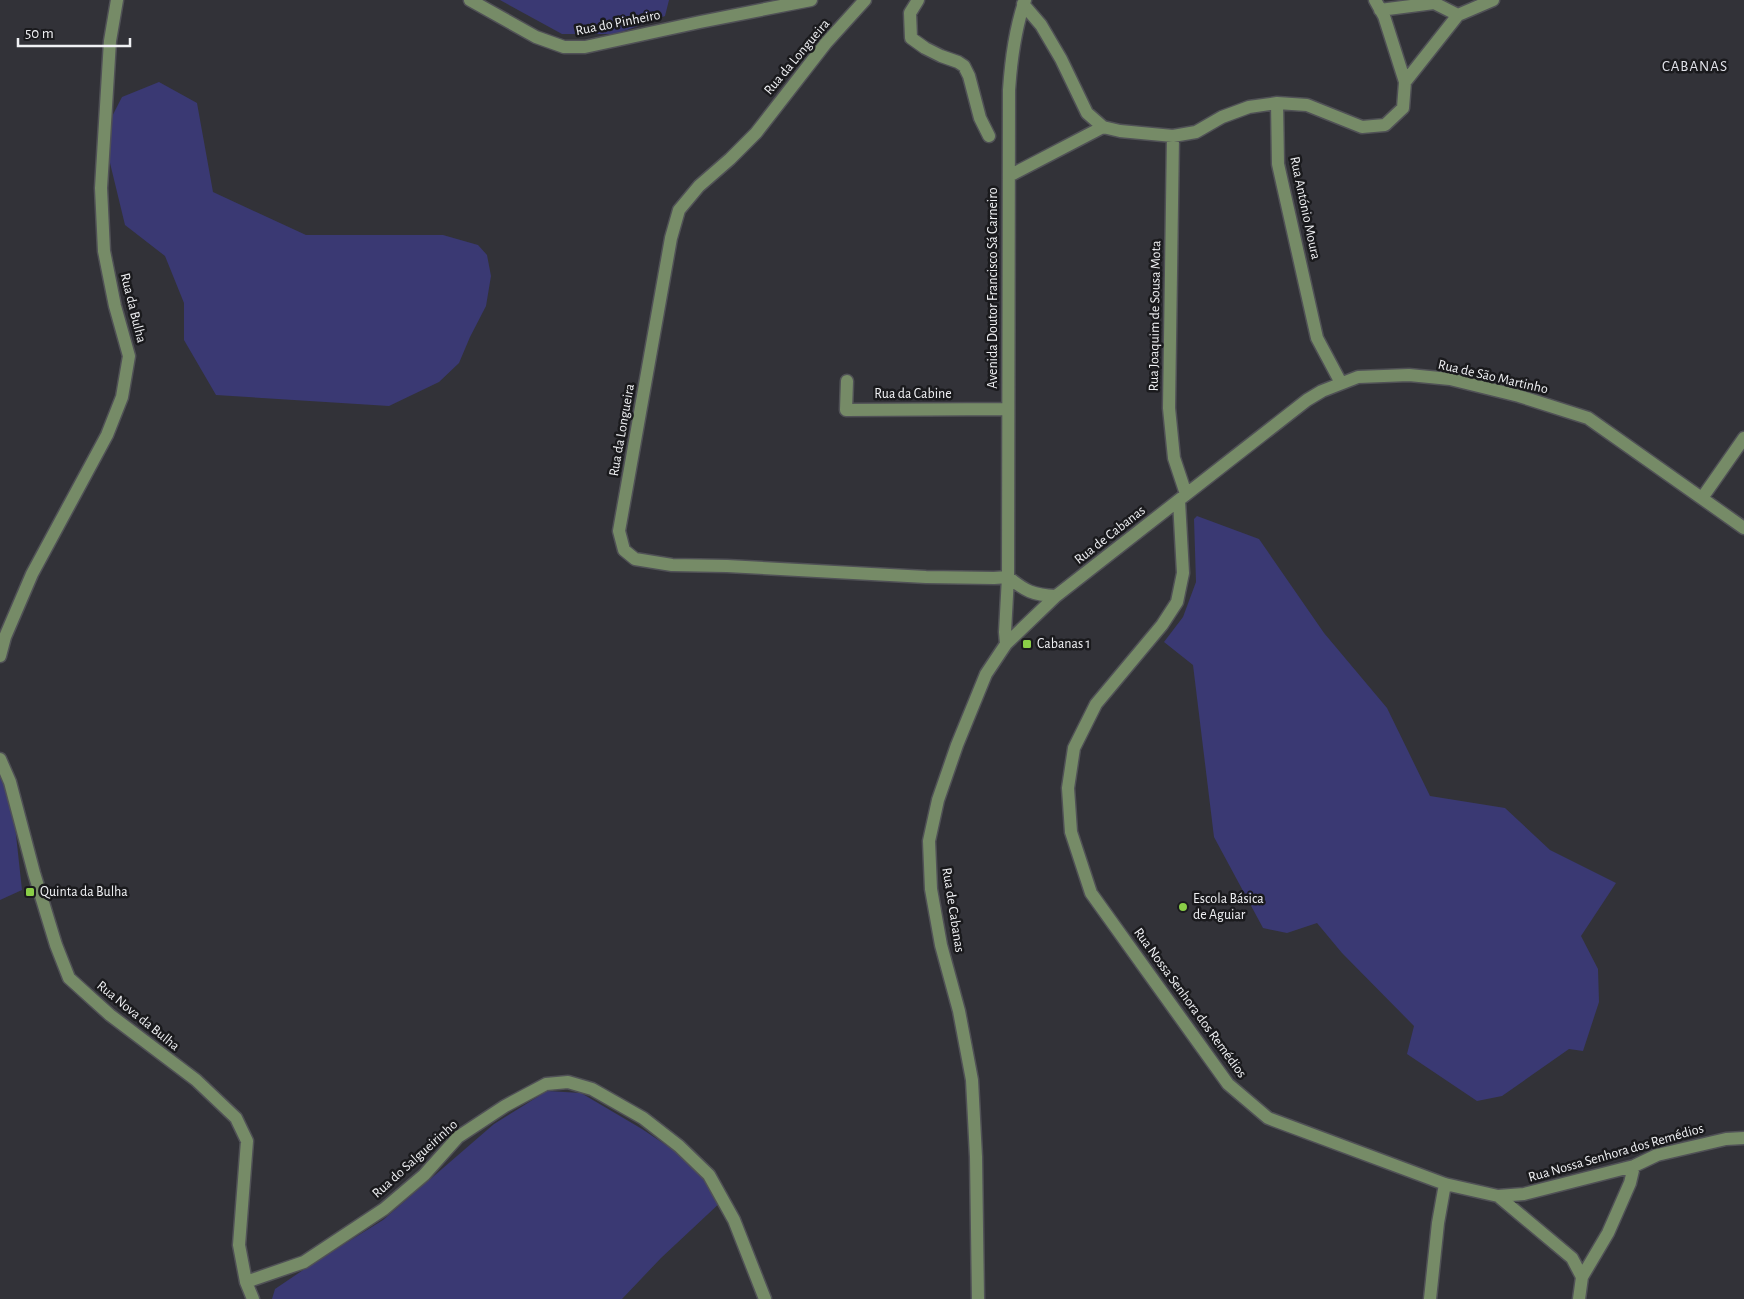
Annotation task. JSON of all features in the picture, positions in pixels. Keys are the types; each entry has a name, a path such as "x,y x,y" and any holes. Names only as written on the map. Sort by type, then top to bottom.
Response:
{"street":[{"name":"Rua da Bulha","path":"0,656 5,637 32,574 61,517 107,435 122,397 129,356 115,306 104,251 101,188 110,40 117,0"},
{"name":"Rua do Pinheiro","path":"470,0 536,37 564,47 585,47 811,0"},
{"name":"Rua da Longueira","path":"865,0 826,43 756,133 730,159 698,186 679,210 670,238 619,531 624,550 635,559 672,565 728,566 926,577 1008,577"},
{"path":"918,0 910,13 911,38 925,48 964,66 969,76 980,118 989,136"},
{"path":"1405,82 1458,15 1493,0"},
{"name":"Avenida Doutor Francisco Sá Carneiro","path":"1006,644 1008,577 1010,66 1024,2"},
{"path":"1024,2 1041,25 1061,59 1087,113 1103,127 1120,132 1174,136 1196,132 1222,118 1249,107 1277,103 1307,105 1362,127 1385,124 1403,108 1405,82 1380,3 1434,3 1458,15"},
{"name":"Rua António Moura","path":"1277,103 1278,164 1317,338 1341,383"},
{"path":"1009,176 1103,127"},
{"name":"Rua Joaquim de Sousa Mota","path":"1174,136 1169,408 1174,458 1183,498"},
{"name":"Rua de São Martinho","path":"1183,498 1307,400 1322,391 1358,377 1409,374 1450,380 1520,396 1588,418 1744,528"},
{"name":"Rua da Cabine","path":"847,380 846,410 1008,409"},
{"path":"1702,498 1744,438"},
{"name":"Rua de Cabanas","path":"978,1299 976,1157 972,1080 959,1011 941,945 931,889 929,841 938,800 957,745 986,674 1006,644 1056,596 1183,498"},
{"name":"Rua Nossa Senhora dos Remédios","path":"1183,498 1183,573 1177,602 1162,625 1096,704 1074,748 1068,788 1070,832 1091,892 1228,1084 1268,1118 1445,1184 1498,1196 1524,1194 1634,1166 1657,1154 1726,1139 1744,1138"},
{"path":"1008,577 1026,591 1041,596 1056,596"},
{"name":"Rua Nova da Bulha","path":"0,759 10,782 34,872 56,945 69,978 110,1015 196,1080 236,1118 247,1141 239,1245 246,1282 253,1299"},
{"name":"Rua do Salgueirinho","path":"246,1282 304,1262 384,1209 424,1175 458,1137 505,1106 546,1084 568,1082 592,1089 642,1118 679,1146 709,1175 734,1220 765,1299"},
{"path":"1579,1299 1582,1277 1608,1233 1630,1183 1634,1166"},
{"path":"1430,1299 1438,1223 1445,1184"},
{"path":"1498,1196 1572,1258 1582,1277"}],"shaded area":[{"path":"500,0 669,0 665,16 616,34 562,34"},
{"path":"159,82 197,103 213,192 306,235 443,235 478,245 487,255 491,276 486,306 459,363 439,382 389,406 216,395 184,340 184,303 165,256 125,225 103,134 122,97"},
{"path":"1197,516 1259,539 1324,633 1387,708 1430,796 1505,808 1550,850 1616,883 1581,936 1598,969 1599,1002 1583,1051 1569,1049 1502,1096 1477,1101 1407,1054 1414,1026 1342,953 1317,923 1287,933 1263,928 1214,837 1193,665 1164,642 1183,617 1196,582 1194,519"},
{"path":"0,759 8,761 22,890 0,900"},
{"path":"547,1091 581,1093 642,1129 715,1178 723,1200 661,1258 622,1299 272,1299 275,1289 383,1220 494,1124"}],"place":[{"name":"Cabanas 1","path":"1027,644"},
{"name":"Quinta da Bulha","path":"30,892"},
{"name":"Escola Básica de Aguiar","path":"1183,907"}],"district":[{"name":"CABANAS","path":"1695,66"}]}
